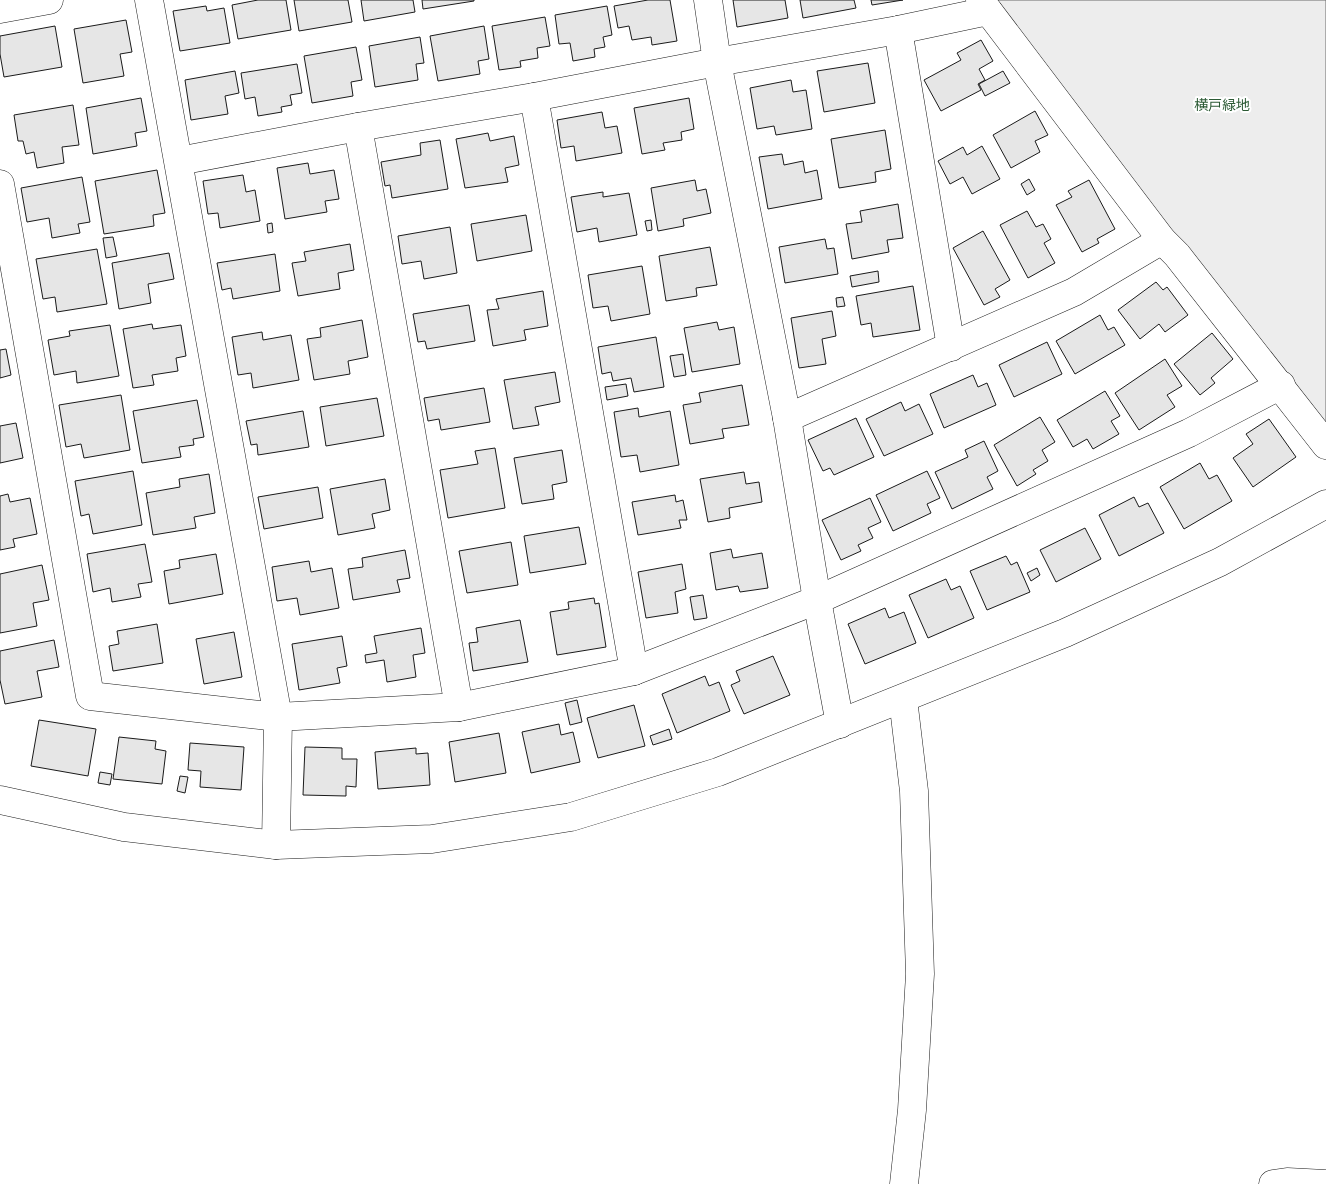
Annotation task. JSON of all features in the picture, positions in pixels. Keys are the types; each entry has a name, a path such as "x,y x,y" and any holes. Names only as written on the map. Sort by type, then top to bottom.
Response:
{"street":[{"path":"0,9 49,0"},
{"path":"150,0 278,717 276,845"},
{"path":"708,0 717,62 787,418 817,600 840,724"},
{"path":"179,161 358,126 534,97 898,30 984,5 1162,240 1177,254 1326,444"},
{"path":"898,30 951,347"},
{"path":"534,97 634,671"},
{"path":"358,126 459,707"},
{"path":"0,184 90,696 278,717 459,707 634,671 817,600 1189,434 1281,386"},
{"path":"787,418 1074,292 1162,240"},
{"path":"0,800 124,827 276,845 432,839 571,817 718,772 1065,633 1202,571 1326,504"},
{"path":"903,699 914,791 920,974 912,1110 904,1184"},
{"path":"1273,1184 1287,1182 1326,1184"}],"green space":[{"name":"横戸緑地","path":"995,0 1326,0 1326,424 1248,332"}],"building":[{"path":"258,0 286,0 291,30 238,39 232,5"},
{"path":"294,0 348,0 352,22 299,31"},
{"path":"361,0 413,0 415,12 364,21"},
{"path":"422,0 474,0 474,1 423,9"},
{"path":"648,0 670,0 677,41 652,45 651,37 632,40 629,26 618,28 614,6"},
{"path":"733,0 785,0 788,18 737,27"},
{"path":"800,0 854,0 856,8 803,18"},
{"path":"871,0 903,0 872,5"},
{"path":"206,6 207,11 224,8 230,43 180,51 173,11"},
{"path":"607,6 612,35 603,37 605,47 594,49 595,57 573,61 570,43 559,44 555,15"},
{"path":"545,17 550,46 537,48 538,58 520,61 521,67 499,70 492,26"},
{"path":"126,20 132,52 120,54 124,76 83,83 74,29"},
{"path":"55,26 62,67 4,77 0,54 0,36"},
{"path":"484,26 489,59 478,61 480,74 438,81 430,36"},
{"path":"420,37 424,63 416,64 418,80 375,87 369,46"},
{"path":"981,40 993,61 979,69 985,80 978,84 981,90 941,111 924,80 961,60 957,53"},
{"path":"356,47 362,80 351,82 353,96 312,103 304,56"},
{"path":"868,63 875,103 824,112 817,71"},
{"path":"297,64 302,93 290,95 292,105 281,107 282,112 258,116 255,97 245,99 241,73"},
{"path":"235,71 239,93 225,96 228,114 191,120 185,80"},
{"path":"1003,71 1010,83 985,96 979,84"},
{"path":"791,80 793,92 806,90 812,129 776,135 774,126 757,129 750,88"},
{"path":"141,98 147,131 135,133 137,146 93,154 86,108"},
{"path":"689,98 694,129 681,132 682,140 663,143 665,150 642,154 634,108"},
{"path":"73,105 79,145 62,147 64,163 37,168 34,152 26,154 23,141 18,141 14,115"},
{"path":"1035,111 1048,135 1035,141 1040,152 1011,168 993,135"},
{"path":"602,112 605,128 617,126 622,153 576,161 574,146 561,148 557,120"},
{"path":"885,130 891,169 875,172 876,182 839,188 831,139"},
{"path":"488,133 490,141 514,136 519,165 505,168 508,182 465,188 456,139"},
{"path":"440,140 448,189 392,198 390,185 385,186 381,162 421,155 420,143"},
{"path":"982,146 1000,179 972,194 963,177 950,184 938,161 963,147 967,155"},
{"path":"782,154 784,165 803,161 805,173 817,170 822,199 768,209 759,157"},
{"path":"308,163 310,174 334,170 339,199 325,201 327,212 285,219 277,168"},
{"path":"157,170 165,213 153,215 154,226 104,234 95,181"},
{"path":"243,175 246,192 255,190 260,221 220,228 218,213 208,214 203,181"},
{"path":"82,177 90,222 78,224 80,233 52,238 49,218 27,222 21,188"},
{"path":"1029,179 1035,190 1027,195 1021,184"},
{"path":"695,180 697,191 706,189 711,213 683,219 684,226 658,231 651,188"},
{"path":"1089,180 1115,229 1097,239 1099,243 1082,252 1056,205 1072,197 1068,191"},
{"path":"603,192 603,197 629,193 637,235 599,242 597,228 577,232 571,197"},
{"path":"898,204 903,238 887,240 889,252 852,259 846,224 862,222 860,211"},
{"path":"1027,211 1036,227 1043,224 1051,239 1044,243 1055,263 1028,278 1000,225"},
{"path":"526,215 532,251 477,261 471,224"},
{"path":"651,220 652,230 647,231 645,221"},
{"path":"272,223 273,232 268,233 267,224"},
{"path":"450,227 457,273 424,279 421,261 402,264 398,236"},
{"path":"983,231 1010,280 995,289 1000,297 984,305 953,248"},
{"path":"113,237 117,256 106,258 103,238"},
{"path":"825,239 827,249 834,248 838,274 785,283 779,247"},
{"path":"350,244 354,270 338,273 340,289 298,296 292,263 306,261 304,252"},
{"path":"710,247 717,285 696,288 697,296 666,301 659,256"},
{"path":"97,249 107,304 57,312 55,297 43,299 36,259"},
{"path":"169,253 174,279 148,284 151,303 119,309 112,263"},
{"path":"275,254 280,291 233,299 231,288 222,290 217,263"},
{"path":"642,266 650,314 611,321 608,306 593,308 588,275"},
{"path":"878,271 879,282 852,287 850,276"},
{"path":"1156,282 1163,290 1167,287 1188,315 1165,332 1159,324 1140,339 1118,310"},
{"path":"913,286 920,330 873,337 871,323 861,325 856,296"},
{"path":"543,291 548,326 524,330 526,340 493,346 487,310 499,309 496,299"},
{"path":"843,297 845,306 837,307 836,298"},
{"path":"469,305 475,341 427,349 425,341 418,342 413,314"},
{"path":"832,311 836,336 822,339 826,364 799,368 791,318"},
{"path":"1100,315 1108,330 1114,327 1125,345 1075,374 1056,341"},
{"path":"362,320 368,357 348,361 350,374 314,380 307,339 321,337 320,328"},
{"path":"717,322 719,330 734,327 740,364 692,372 684,328"},
{"path":"152,324 153,329 181,325 186,356 176,358 178,371 152,375 154,385 133,388 123,329"},
{"path":"110,325 119,376 77,383 76,371 54,375 48,340 70,336 69,331"},
{"path":"262,332 263,340 291,335 299,380 253,388 251,373 238,375 232,337"},
{"path":"1212,333 1233,359 1211,378 1215,383 1200,395 1174,364"},
{"path":"656,337 664,387 634,392 631,378 613,381 611,372 602,374 598,347"},
{"path":"1047,342 1062,374 1014,397 999,365"},
{"path":"6,349 11,375 0,378 0,350"},
{"path":"683,354 686,375 674,377 670,356"},
{"path":"1165,359 1182,386 1167,395 1175,407 1139,430 1115,393"},
{"path":"555,372 560,402 535,407 539,425 513,429 504,380"},
{"path":"973,375 978,387 987,383 996,405 944,428 930,394"},
{"path":"626,384 628,396 607,400 605,387"},
{"path":"742,385 749,425 722,429 724,438 690,444 683,405 701,402 699,393"},
{"path":"484,388 490,422 441,430 439,419 428,421 424,398"},
{"path":"1105,391 1120,416 1111,421 1119,434 1093,449 1087,439 1073,447 1057,420"},
{"path":"121,395 130,450 84,458 81,444 66,447 59,405"},
{"path":"377,398 384,436 326,446 320,407"},
{"path":"197,400 204,437 193,439 194,445 179,447 181,457 142,463 133,411"},
{"path":"901,402 905,411 919,404 933,434 884,456 866,419"},
{"path":"638,408 639,417 670,411 679,465 640,472 637,455 621,457 614,412"},
{"path":"303,411 309,447 258,455 257,444 251,445 246,421"},
{"path":"1040,417 1055,442 1042,450 1048,461 1033,470 1036,474 1017,486 994,445"},
{"path":"856,418 874,457 834,475 830,468 823,471 808,440"},
{"path":"1269,419 1296,457 1253,487 1233,458 1253,444 1246,434"},
{"path":"16,423 23,458 0,463 0,426"},
{"path":"984,441 998,471 987,477 993,489 952,509 935,472 968,457 965,450"},
{"path":"495,448 505,508 448,518 440,470 478,464 475,451"},
{"path":"562,450 567,482 552,485 554,499 522,504 514,458"},
{"path":"1200,463 1209,479 1217,475 1232,501 1184,529 1160,487"},
{"path":"133,471 142,525 93,534 89,514 81,516 75,481"},
{"path":"927,471 940,498 927,504 931,513 893,531 876,495"},
{"path":"744,472 746,484 759,482 762,502 729,508 730,518 708,522 700,479"},
{"path":"209,474 215,513 194,517 196,528 153,535 146,493 180,487 179,479"},
{"path":"385,479 390,510 372,514 375,528 338,535 330,489"},
{"path":"318,487 323,518 264,529 258,497"},
{"path":"8,494 10,502 30,498 37,534 13,539 15,547 0,550 0,496"},
{"path":"675,495 676,502 683,500 687,520 679,520 681,528 638,535 632,502"},
{"path":"1134,497 1139,507 1148,503 1164,533 1119,556 1099,515"},
{"path":"870,498 881,522 868,528 873,538 858,545 861,551 841,560 822,520"},
{"path":"579,527 586,564 530,573 524,536"},
{"path":"1085,528 1101,559 1056,582 1040,550"},
{"path":"511,542 518,585 467,593 459,551"},
{"path":"145,544 152,582 138,584 141,597 112,602 110,588 93,592 87,554"},
{"path":"731,549 733,558 762,553 768,588 740,592 738,586 716,590 710,553"},
{"path":"405,550 410,578 397,580 400,592 353,600 348,569 363,567 362,558"},
{"path":"216,554 223,594 169,604 164,571 180,568 179,560"},
{"path":"1006,556 1011,565 1017,562 1030,592 987,610 970,571"},
{"path":"309,561 311,572 332,568 339,608 300,615 297,598 277,601 272,567"},
{"path":"682,564 686,589 675,592 678,613 646,618 638,572"},
{"path":"42,565 49,600 33,603 37,626 0,633 0,574"},
{"path":"1037,568 1040,575 1031,581 1027,573"},
{"path":"946,579 951,590 960,586 974,618 928,638 909,595"},
{"path":"703,595 707,618 694,620 690,597"},
{"path":"594,598 595,604 599,603 606,647 557,655 550,612 569,609 568,602"},
{"path":"885,608 889,618 904,612 916,643 865,664 848,624"},
{"path":"520,620 528,662 473,671 469,643 478,642 476,628"},
{"path":"157,624 163,663 113,671 109,646 119,644 117,631"},
{"path":"421,628 425,653 413,655 416,677 387,682 384,660 366,663 365,655 377,653 374,636"},
{"path":"234,632 242,677 204,684 196,639"},
{"path":"342,636 347,666 337,668 340,683 299,690 292,644"},
{"path":"54,640 59,667 37,671 42,697 5,704 0,680 0,651"},
{"path":"773,656 790,695 744,714 731,685 740,681 736,671"},
{"path":"705,676 709,686 719,682 730,711 677,733 662,694"},
{"path":"577,700 582,722 570,725 565,703"},
{"path":"634,705 645,746 598,758 587,718"},
{"path":"39,720 96,729 88,776 31,766"},
{"path":"559,724 561,735 573,732 580,762 531,773 522,732"},
{"path":"669,729 672,739 653,745 650,736"},
{"path":"499,733 506,773 455,782 449,742"},
{"path":"119,737 156,741 155,749 166,751 162,784 113,779"},
{"path":"190,743 244,747 241,790 200,787 201,771 188,770"},
{"path":"305,747 342,748 342,759 357,759 356,787 346,786 346,796 303,795"},
{"path":"416,748 416,754 428,753 430,785 378,789 375,752"},
{"path":"100,772 112,774 110,785 98,783"},
{"path":"180,776 188,777 185,793 177,791"}]}
